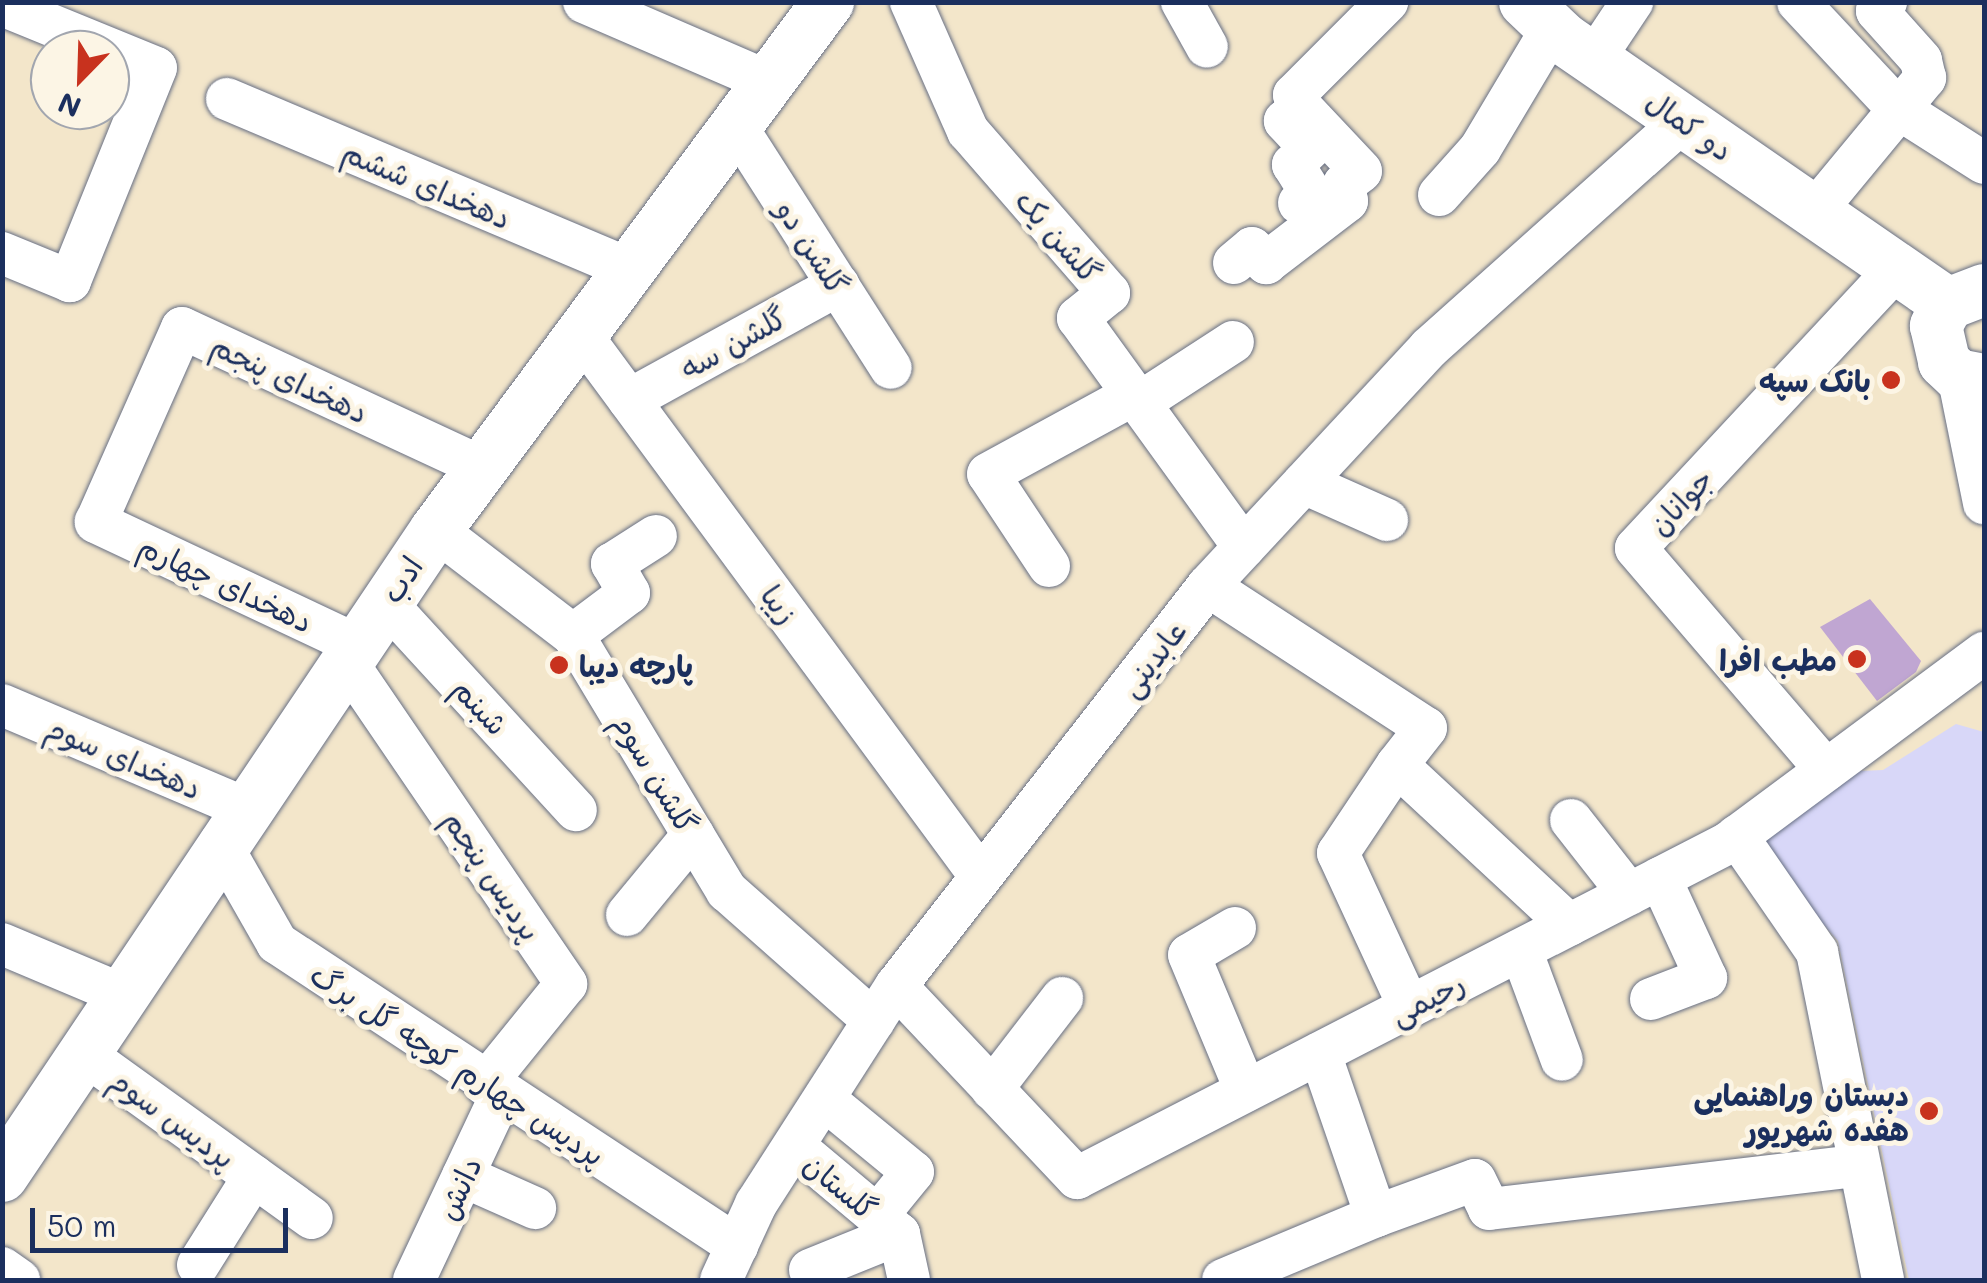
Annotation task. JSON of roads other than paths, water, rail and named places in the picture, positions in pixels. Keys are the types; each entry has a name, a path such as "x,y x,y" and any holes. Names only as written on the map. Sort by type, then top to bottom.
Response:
{"main road":[{"name":"ادب","path":"2,1176 232,826 436,530 579,332 828,2"},
{"name":"دو کمال","path":"1539,15 1594,59 1684,120 1870,265 1956,306"},
{"path":"1956,306 1944,362 1971,378"}],"street":[{"path":"584,2 769,82"},
{"name":"گلشن یک","path":"910,2 968,131 1109,293 1078,318 1244,547"},
{"path":"1182,2 1207,47"},
{"path":"1234,263 1252,248 1266,264 1347,201 1344,184 1361,172 1294,95 1387,2"},
{"path":"1594,59 1632,2"},
{"path":"1798,2 1896,107 1984,163"},
{"path":"1829,194 1896,107 1924,78 1921,60 1877,11 1886,2"},
{"path":"2,5 156,68 70,281 2,254"},
{"path":"1439,194 1480,149 1539,15"},
{"name":"دهخدای ششم","path":"228,99 627,268"},
{"path":"1299,203 1312,195 1293,165 1310,148 1285,121 1301,107"},
{"name":"عابدینی","path":"729,1263 794,1146 885,1004 1208,586 1430,348 1684,120"},
{"name":"گلشن دو","path":"736,126 891,368"},
{"name":"جوانان","path":"1826,770 1636,548 1870,265"},
{"name":"گلشن سه","path":"630,400 838,284"},
{"name":"دهخدای پنجم","path":"96,522 182,328 481,467"},
{"name":"زیبا","path":"579,332 982,876"},
{"path":"1049,566 988,474 1136,399 1233,342"},
{"path":"1971,378 1984,503"},
{"path":"1304,483 1386,520"},
{"name":"دهخدای چهارم","path":"96,522 363,636"},
{"name":"گلشن سوم","path":"436,530 573,635 727,891 885,1004"},
{"path":"573,635 629,593 612,564 656,536"},
{"path":"1208,586 1426,728 1396,765 1338,854 1409,1007"},
{"name":"شبنم","path":"363,636 576,810"},
{"name":"پردیس پنجم","path":"363,636 566,984 493,1089"},
{"name":"رحیمی","path":"885,1004 992,1089 1077,1178 1737,836 1984,652"},
{"name":"دهخدای سوم","path":"2,705 232,826"},
{"path":"1396,765 1569,925"},
{"path":"1571,820 1645,886 1706,978 1651,999"},
{"name":"پردیس چهارم کوچه گل برگ","path":"232,826 277,943 493,1089 729,1263"},
{"path":"626,915 693,835"},
{"path":"1737,836 1817,952 1856,1166 1884,1280"},
{"path":"1235,928 1189,955 1246,1091"},
{"path":"2,944 121,994"},
{"path":"1520,950 1562,1060"},
{"path":"992,1089 1062,998"},
{"name":"پردیس سوم","path":"83,1052 312,1218"},
{"path":"1320,1053 1376,1216"},
{"name":"دانش","path":"414,1280 463,1176 493,1089"},
{"path":"810,1270 888,1225 913,1172 824,1099"},
{"name":"گلستان","path":"794,1146 888,1225 909,1280"},
{"path":"1223,1280 1275,1271 1376,1216 1475,1180 1489,1210 1856,1166"},
{"path":"198,1264 254,1176"},
{"path":"463,1176 535,1208"},
{"path":"2,1268 19,1280"}],"place":[{"name":"بانک سپه","path":"1891,380"},
{"name":"مطب افرا","path":"1857,659"},
{"name":"پارچه دیبا","path":"559,665"},
{"name":"دبستان وراهنمایی هفده شهریور","path":"1929,1111"}]}
